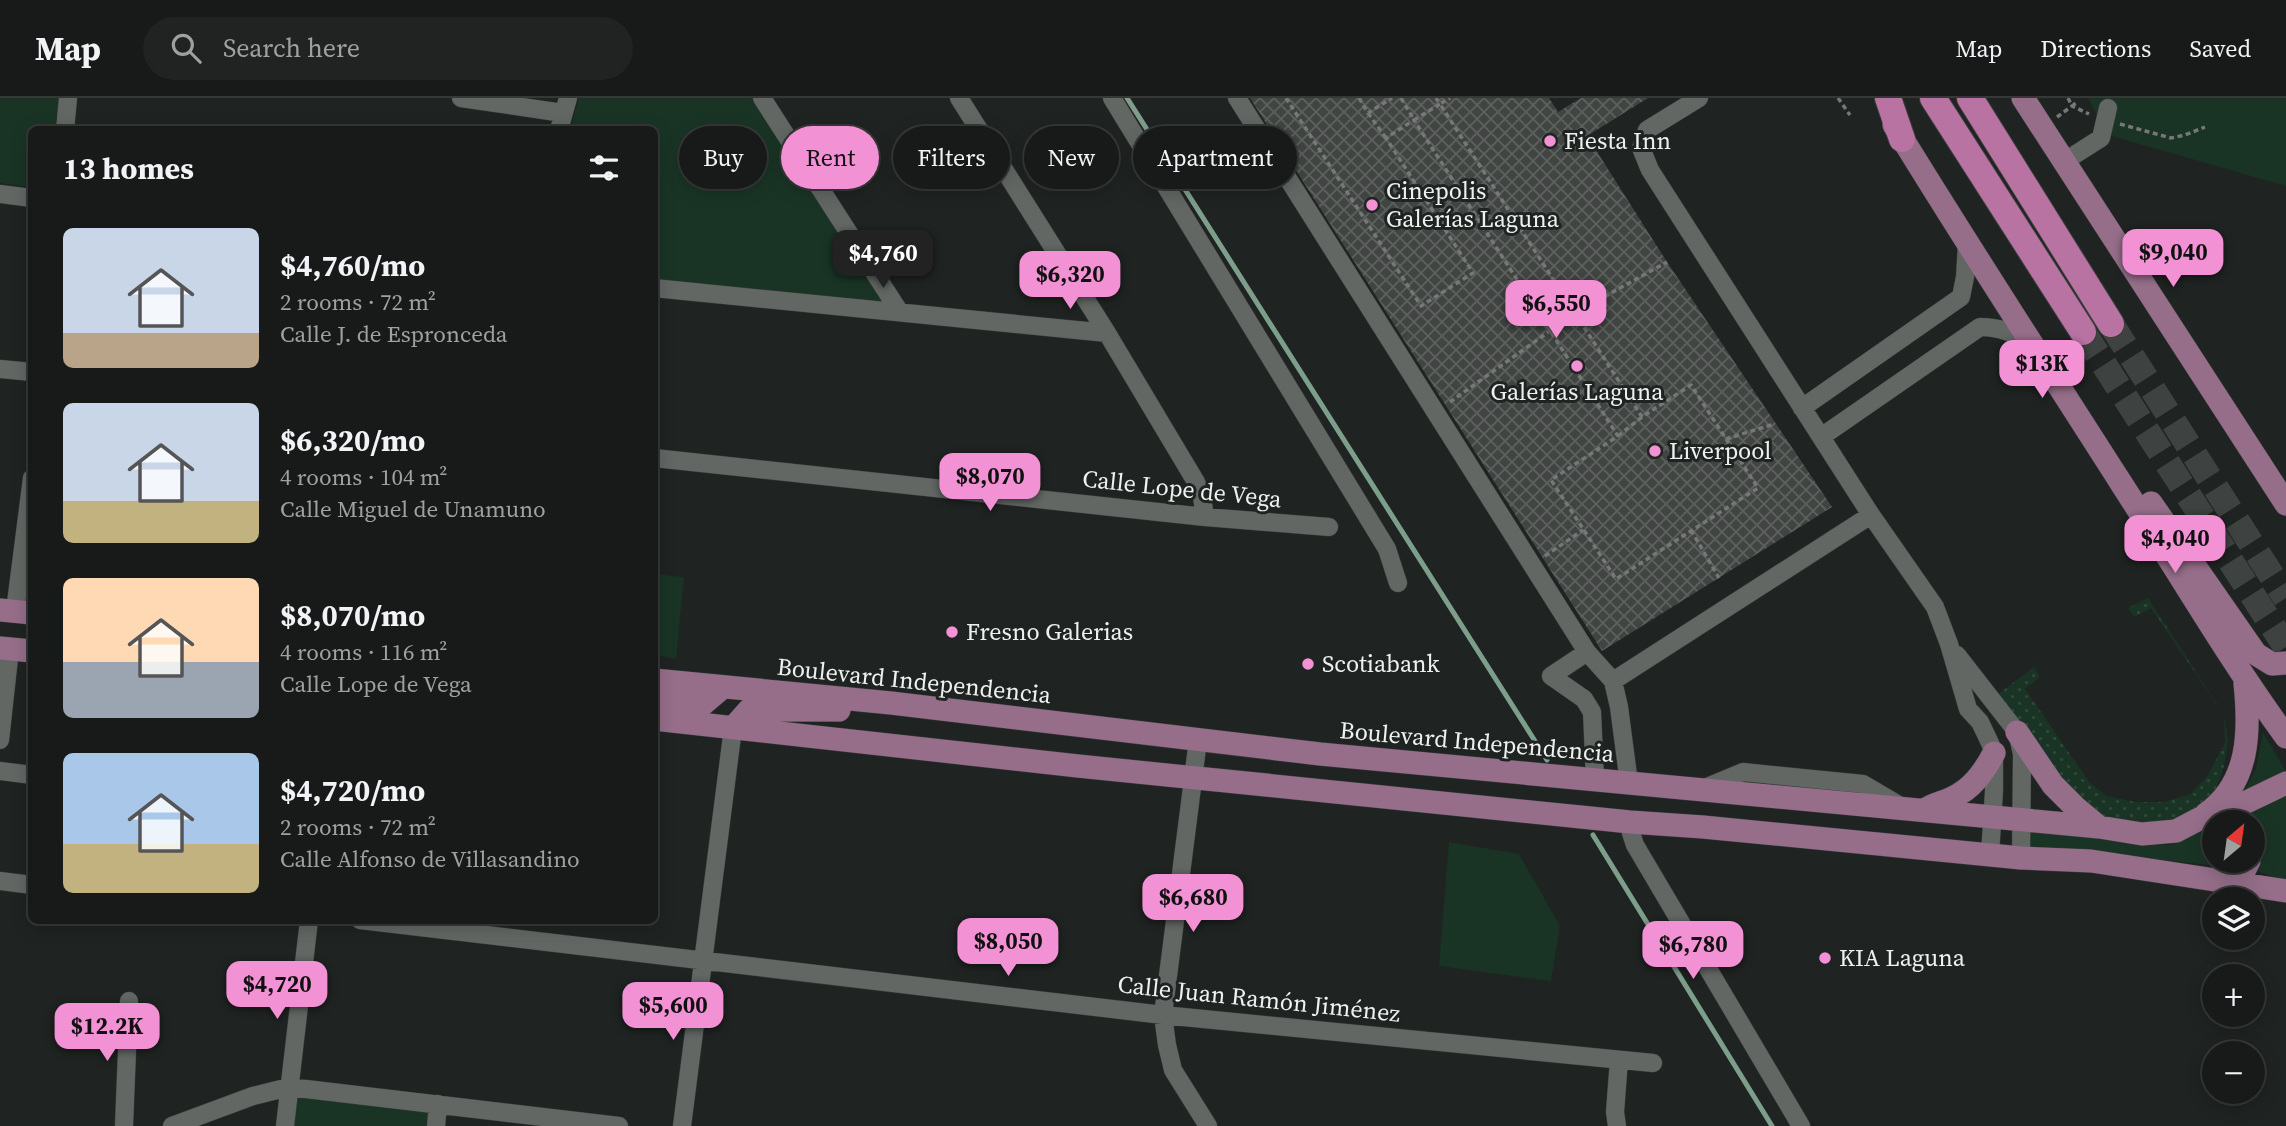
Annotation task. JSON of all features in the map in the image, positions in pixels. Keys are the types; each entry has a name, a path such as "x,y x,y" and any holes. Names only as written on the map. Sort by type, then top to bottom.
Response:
{"highway":[{"path":"1888,98 1902,139"},
{"path":"1933,98 2083,332"},
{"path":"1970,98 2111,324"}],"main road":[{"path":"1878,98 1967,244 2244,680 2286,737"},
{"path":"2023,98 2286,504"},
{"path":"2087,429 2126,467 2256,654 2272,664 2286,663"},
{"path":"14,649 28,636"},
{"name":"Boulevard Independencia","path":"658,680 891,703 1320,754 1914,809 2099,827 2143,834 2176,831 2202,822"},
{"path":"2211,810 2228,793 2246,753 2248,711 2244,680"},
{"path":"658,702 703,704 723,687"},
{"path":"733,728 749,710 831,711 891,703"},
{"path":"658,719 1630,822 2021,858 2091,861 2286,891"},
{"path":"2017,732 2053,785 2099,827"},
{"path":"1914,809 1954,797 1984,771 1994,753"},
{"path":"1457,804 1584,809 1590,804 1594,798 1586,785 1563,778"},
{"name":"Boulevard Independencia","path":"2230,810 2286,783"},
{"path":"2232,884 2243,873"}],"street":[{"path":"65,126 68,98"},
{"path":"461,98 563,114"},
{"path":"762,98 899,311"},
{"path":"959,98 1107,333 1196,482 1205,517"},
{"path":"1112,98 1387,549 1398,583"},
{"path":"1237,98 1587,652 1613,681 1629,783"},
{"path":"1699,98 1647,130 1641,148 1650,170 1802,408 1935,607 1950,644 1968,709 1986,732 1994,753 1990,855"},
{"path":"2065,161 2101,138 2108,108"},
{"path":"0,194 28,198"},
{"path":"1802,408 1961,297 1967,244"},
{"path":"658,288 1107,333"},
{"path":"1821,437 1980,327 1996,327 2014,334 2035,348"},
{"path":"0,369 28,372"},
{"name":"Calle Lope de Vega","path":"658,458 1205,517 1329,527"},
{"path":"12,615 28,505"},
{"path":"1613,681 1871,515"},
{"path":"1950,644 2017,732 2022,754 2021,858"},
{"path":"0,740 14,649"},
{"path":"1587,652 1551,676 1584,699 1592,712 1595,779"},
{"path":"682,1126 733,728"},
{"path":"1198,740 1163,1015 1173,1070 1208,1126"},
{"path":"0,771 28,774"},
{"path":"1630,822 1635,845 1801,1126"},
{"path":"0,881 28,884"},
{"path":"285,1126 309,924"},
{"name":"Calle Juan Ramón Jiménez","path":"393,924 1163,1015 1653,1063"},
{"path":"124,1126 129,1001"},
{"path":"1617,1126 1615,1112 1619,1060"},
{"path":"172,1126 253,1096 289,1087 619,1126"},
{"path":"436,1126 438,1104"}],"path":[{"path":"1286,98 1421,306 1473,273 1359,98"},
{"path":"1368,113 1392,98"},
{"path":"1401,98 1618,436"},
{"path":"1436,98 1642,416"},
{"path":"1386,138 1450,98"},
{"path":"1838,98 1850,115"},
{"path":"2068,98 2072,106 2076,100"},
{"path":"1443,407 1575,313 1667,262"},
{"path":"1691,385 1758,488 1615,579 1551,480 1618,436 1642,416 1691,385"},
{"path":"1726,439 1774,424"},
{"path":"1539,560 1583,530"},
{"path":"1692,530 1719,578"}],"green space":[{"path":"0,98 59,98 55,126 28,126 28,187 0,183"},
{"path":"579,98 751,98 781,144 781,189 810,189 882,301 658,280 658,126 571,126"},
{"path":"2088,98 2286,98 2286,186 2108,135"},
{"path":"658,574 684,577 676,659 658,656"},
{"path":"2148,598 2224,715 2151,608 2134,617 2128,608"},
{"path":"2034,667 2040,677 2025,689 2090,783 2107,796 2135,802 2164,802 2191,794 2208,775 2225,743 2224,715 2228,740 2224,766 2212,796 2201,810 2153,829 2076,809 1997,695"},
{"path":"2263,732 2286,772 2286,881 2263,873 2265,873 2265,810 2231,810 2236,807 2256,769"},
{"path":"2202,826 2202,864 2026,845 2028,831 2169,845"},
{"path":"1449,842 1519,854 1560,926 1551,981 1439,966"},
{"path":"296,1096 430,1112 429,1126 293,1126"}],"building":[{"name":"Galerías Laguna","path":"1250,98 1549,98 1558,112 1581,98 1648,98 1587,136 1667,262 1832,507 1602,651 1297,172 1297,126 1268,126"}],"waterway":[{"path":"1127,98 1547,760"},
{"path":"1593,835 1772,1126"}],"tunnel":[{"path":"2111,324 2286,598"},
{"path":"2083,332 2286,647"}],"place":[{"name":"Fiesta Inn","path":"1550,141"},
{"name":"Cinepolis Galerías Laguna","path":"1372,205"},
{"name":"Galerías Laguna","path":"1577,366"},
{"name":"Liverpool","path":"1655,451"},
{"name":"Fresno Galerias","path":"952,632"},
{"name":"Scotiabank","path":"1308,664"},
{"name":"KIA Laguna","path":"1825,958"}]}
